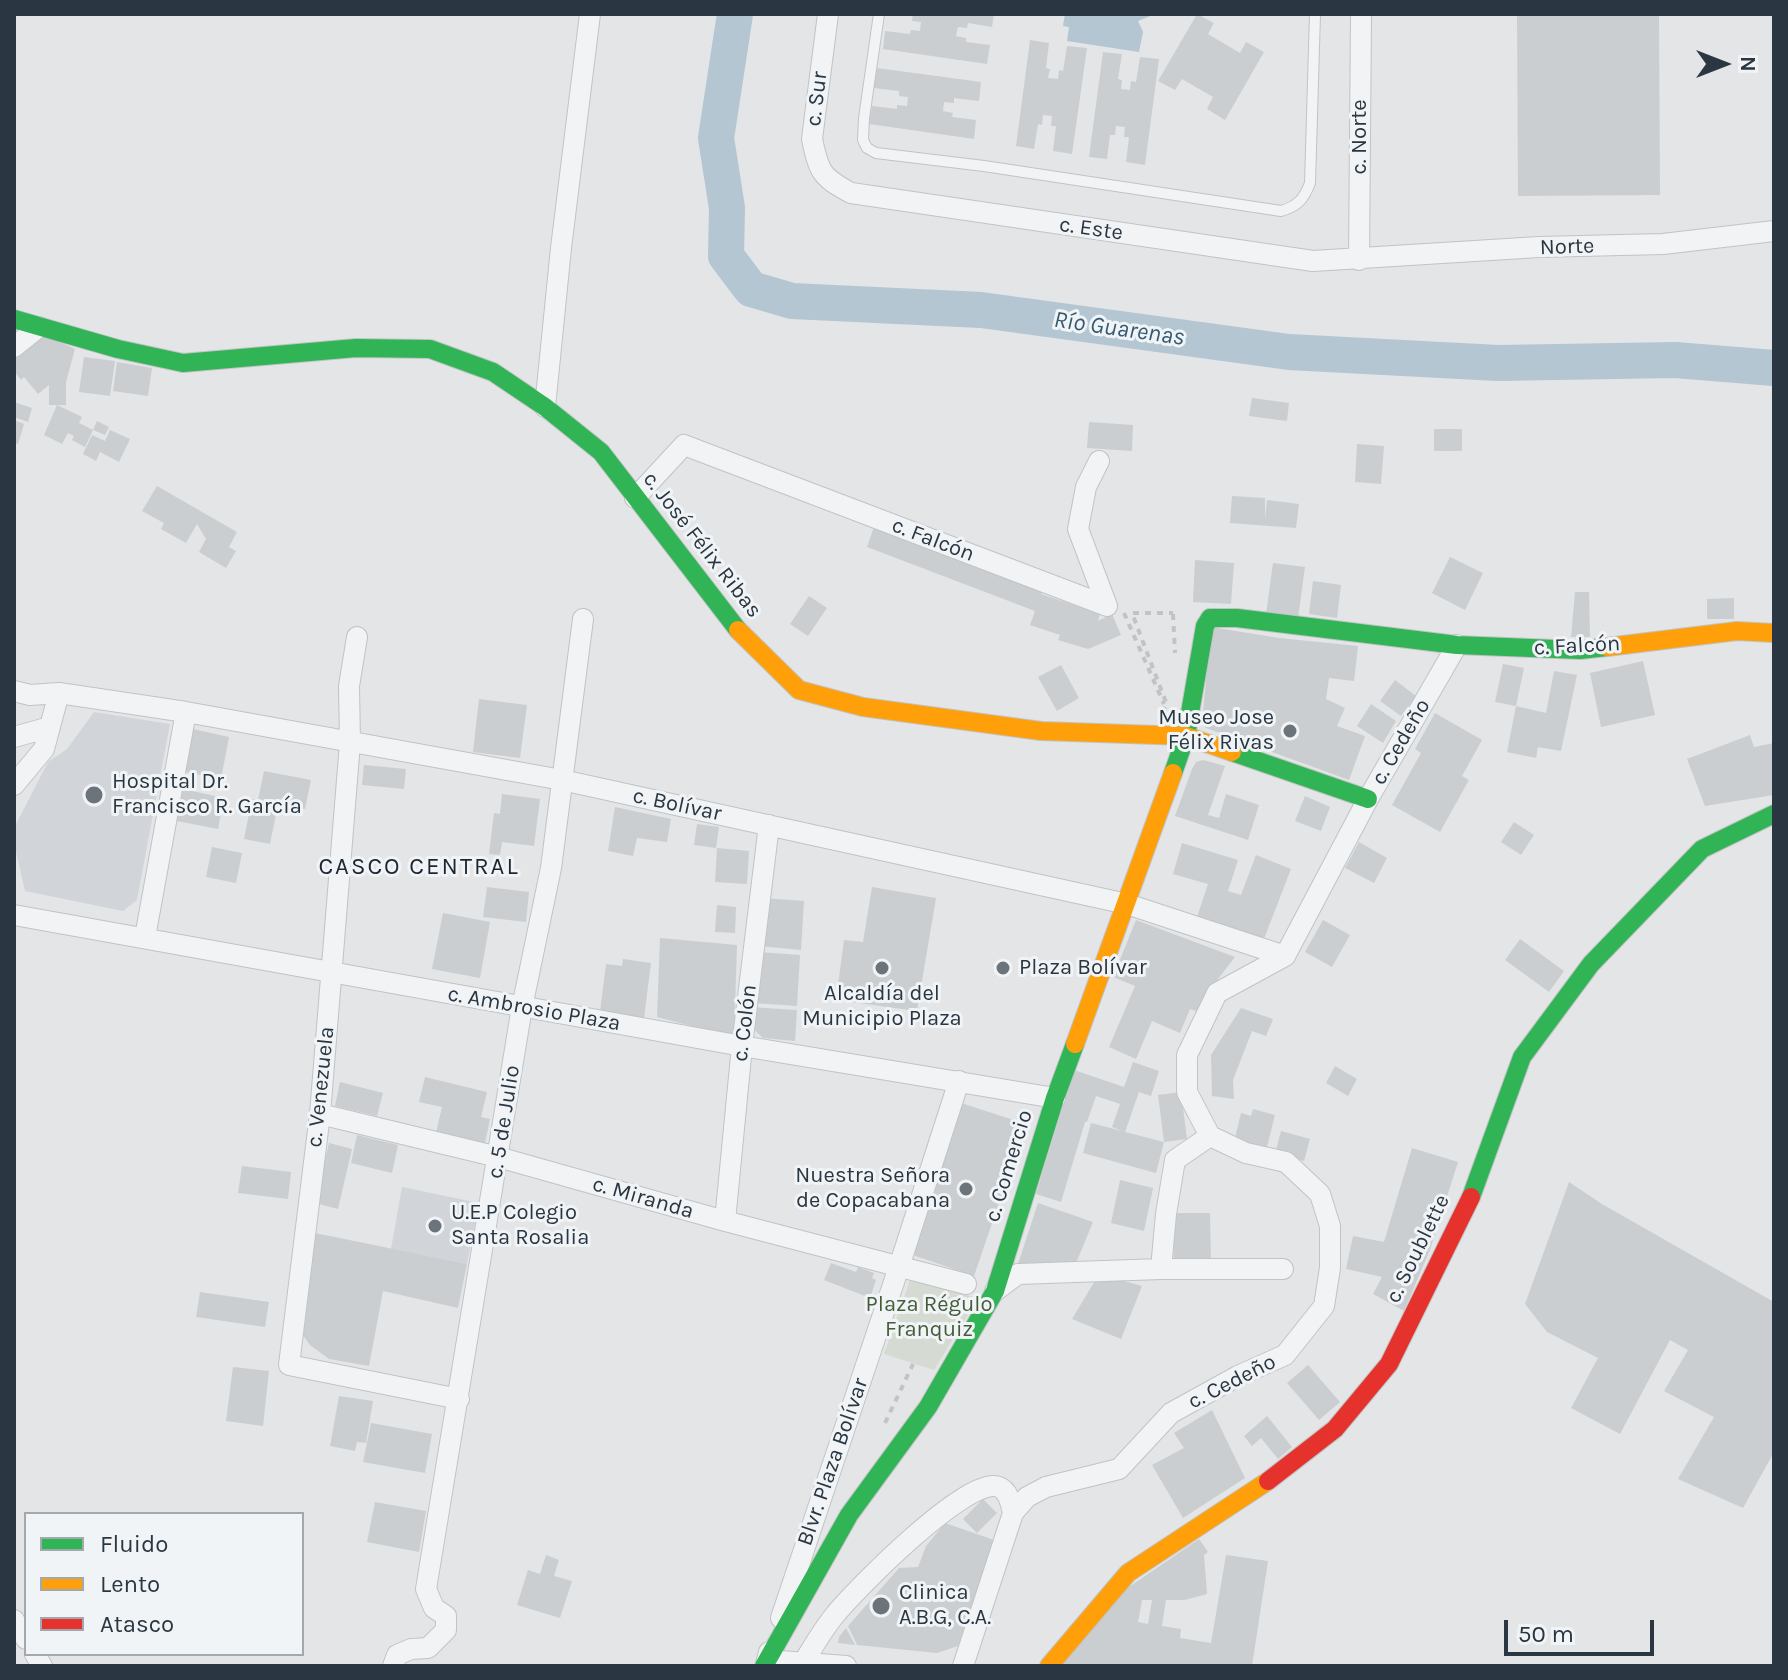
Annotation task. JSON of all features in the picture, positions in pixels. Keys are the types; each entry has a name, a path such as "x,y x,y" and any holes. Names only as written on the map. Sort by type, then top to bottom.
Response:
{"street":[{"path":"545,407 590,14"},
{"name":"c. Sur","path":"827,180 816,158 812,139 828,14"},
{"name":"c. Norte","path":"1359,260 1361,14"},
{"name":"c. Este","path":"827,180 851,193 883,199 1313,261 1359,260"},
{"name":"Norte","path":"1359,260 1539,247 1663,244 1774,231"},
{"name":"c. José Félix Ribas","path":"14,319 118,349 183,363 356,348 430,349 493,372 545,407 601,452 745,640 799,690 863,707 1041,731 1186,736 1368,799"},
{"path":"14,347 39,327"},
{"name":"c. Falcón","path":"635,498 684,445 1115,609"},
{"path":"1099,461 1086,487 1078,529 1115,609"},
{"name":"c. Falcón","path":"1210,618 1237,618 1457,645 1580,650 1737,631 1774,633"},
{"name":"c. Comercio","path":"766,1663 849,1515 928,1407 995,1291 1055,1098 1186,736 1205,626 1210,618"},
{"name":"c. 5 de Julio","path":"393,1666 397,1655 411,1649 428,1648 446,1630 446,1616 434,1608 426,1589 522,1007 551,868 583,619"},
{"name":"c. Venezuela","path":"357,637 349,686 350,743 320,1114 289,1365 459,1399"},
{"name":"c. Cedeño","path":"1285,956 1368,799 1457,645"},
{"name":"c. Bolívar","path":"14,691 30,695 59,693 186,712 562,780 1127,904 1285,956"},
{"path":"14,785 44,749 59,693"},
{"path":"145,937 186,712"},
{"path":"14,737 50,727"},
{"name":"c. Soublette","path":"1049,1666 1128,1573 1281,1473 1335,1429 1389,1364 1473,1192 1522,1057 1591,964 1702,849 1774,814"},
{"name":"c. Colón","path":"725,1221 742,1046 769,825"},
{"path":"14,894 19,916"},
{"name":"c. Ambrosio Plaza","path":"19,916 742,1046 1055,1098"},
{"path":"1161,1269 1175,1160 1210,1136 1187,1092 1187,1055 1217,993 1285,956"},
{"name":"Blvr. Plaza Bolívar","path":"766,1663 959,1081"},
{"name":"c. Miranda","path":"320,1114 498,1157 966,1284"},
{"name":"c. Cedeño","path":"1013,1513 1027,1497 1046,1487 1119,1469 1171,1413 1238,1376 1285,1355 1324,1306 1330,1268 1330,1226 1320,1194 1286,1162 1246,1153 1210,1136"},
{"path":"995,1291 1018,1274 1283,1269"},
{"path":"803,1663 832,1618 861,1586 950,1506 984,1485 999,1487 1007,1493 1013,1513 963,1666"},
{"path":"766,1663 846,1666"}],"lane":[{"path":"879,14 863,140 867,148 876,153 1030,172 1281,211 1295,207 1310,183 1315,14"}],"path":[{"path":"1173,613 1132,613 1165,706 1115,609 1206,611 1210,618"}],"shaded area":[{"name":"Hospital Dr. Francisco R. García","path":"94,712 170,724 137,900 123,911 25,891 14,843 14,828 48,762 67,749"},
{"name":"U.E.P Colegio Santa Rosalia","path":"402,1187 479,1203 467,1264 391,1249"}],"green space":[{"name":"Plaza Régulo Franquiz","path":"910,1280 978,1298 934,1370 884,1354"}],"water":[{"path":"1065,14 1155,14 1138,21 1143,32 1139,52 1067,41 1069,27 1063,26"}],"building":[{"path":"913,14 994,14 992,27 968,23 967,28 958,27 956,36 966,38 966,42 990,45 987,64 883,49 885,31 910,34 911,30 920,31 921,22 912,21"},
{"path":"1197,14 1214,23 1208,34 1240,53 1246,42 1264,52 1225,120 1207,109 1213,97 1182,79 1175,90 1158,81"},
{"path":"1517,14 1659,14 1660,195 1518,196"},
{"path":"1030,40 1049,43 1048,78 1058,79 1059,70 1063,71 1067,46 1087,48 1072,154 1053,151 1056,126 1051,126 1052,116 1043,115 1042,125 1038,124 1034,149 1016,146"},
{"path":"1103,52 1122,54 1118,79 1122,80 1121,89 1130,90 1131,81 1136,82 1140,57 1159,59 1145,165 1126,162 1129,137 1124,137 1125,127 1116,126 1115,135 1110,135 1107,159 1089,157"},
{"path":"877,68 981,82 979,101 954,98 954,103 944,102 943,111 953,113 952,117 976,120 974,139 869,124 872,106 897,109 897,105 907,106 908,97 899,96 899,91 874,88"},
{"path":"43,334 75,349 66,382 66,405 49,405 49,385 38,394 24,377 21,380 14,371 14,358"},
{"path":"84,357 115,361 110,396 79,392"},
{"path":"117,362 152,368 148,396 113,391"},
{"path":"1252,398 1289,403 1287,421 1249,416"},
{"path":"14,402 32,408 28,422 14,417"},
{"path":"57,405 82,417 79,423 93,430 85,447 72,440 74,436 68,433 62,444 44,435"},
{"path":"14,420 24,424 18,444 14,443"},
{"path":"97,421 109,427 105,435 93,430"},
{"path":"1089,422 1133,425 1132,451 1087,448"},
{"path":"1434,429 1462,429 1462,451 1434,451"},
{"path":"110,430 130,439 119,462 100,452 96,461 83,454 92,435 105,441"},
{"path":"1357,444 1384,446 1381,484 1355,482"},
{"path":"157,486 237,532 229,547 236,551 226,568 199,552 206,539 197,524 186,543 161,529 164,523 142,511"},
{"path":"1232,496 1265,498 1265,519 1267,500 1299,504 1296,528 1230,523"},
{"path":"874,527 1042,591 1041,594 1100,614 1098,621 1112,614 1121,635 1088,649 1058,640 1060,635 1030,625 1035,611 867,547"},
{"path":"1450,557 1483,573 1465,610 1432,593"},
{"path":"1195,560 1234,563 1231,604 1193,602"},
{"path":"1273,563 1305,567 1298,618 1266,614"},
{"path":"1313,581 1341,585 1337,618 1309,614"},
{"path":"1575,592 1589,592 1590,637 1571,637"},
{"path":"809,596 827,608 808,636 790,624"},
{"path":"1734,598 1734,619 1707,619 1707,599"},
{"path":"1211,627 1358,646 1354,681 1329,678 1326,699 1345,708 1337,726 1365,736 1349,780 1206,728 1202,723"},
{"path":"1643,661 1655,715 1601,727 1590,673"},
{"path":"1503,664 1524,668 1516,706 1495,702"},
{"path":"1061,665 1079,698 1057,711 1038,677"},
{"path":"1554,671 1577,675 1561,751 1538,747 1536,758 1507,752 1516,706 1546,713"},
{"path":"1395,680 1416,696 1401,716 1380,701"},
{"path":"479,699 527,705 520,758 473,752"},
{"path":"1371,704 1396,721 1383,743 1357,726"},
{"path":"1435,713 1482,740 1462,776 1469,780 1440,832 1392,805 1421,753 1415,749"},
{"path":"193,729 229,737 221,779 185,772"},
{"path":"1750,735 1754,747 1774,743 1774,795 1705,806 1687,759"},
{"path":"1203,760 1225,766 1208,815 1219,818 1226,794 1259,805 1248,840 1175,816 1192,769 1196,762"},
{"path":"364,765 406,769 404,789 362,785"},
{"path":"264,771 311,780 305,809 278,804 270,844 244,839 252,799 258,800"},
{"path":"183,789 224,798 218,829 177,821"},
{"path":"502,794 540,799 534,846 502,842 500,855 489,854 494,813 500,814"},
{"path":"1305,796 1330,807 1321,831 1295,821"},
{"path":"615,807 671,819 667,842 637,838 633,856 608,851"},
{"path":"1514,822 1534,835 1521,855 1501,842"},
{"path":"697,824 719,827 716,848 694,845"},
{"path":"1359,842 1387,858 1374,883 1345,868"},
{"path":"1182,843 1238,860 1228,891 1241,895 1256,855 1291,869 1262,944 1195,923 1208,884 1173,874"},
{"path":"212,847 242,853 236,883 206,877"},
{"path":"717,848 749,851 747,884 715,882"},
{"path":"487,887 529,892 526,922 483,917"},
{"path":"872,887 936,898 917,1011 836,1000 844,940 863,942"},
{"path":"763,898 804,901 801,950 758,946"},
{"path":"717,905 736,907 735,933 715,932"},
{"path":"443,913 490,922 480,978 432,969"},
{"path":"1136,920 1235,957 1205,996 1199,1012 1190,1009 1180,1033 1152,1021 1136,1059 1109,1047 1135,986 1113,977"},
{"path":"1323,920 1350,935 1332,967 1305,952"},
{"path":"660,938 737,945 734,1037 657,1017"},
{"path":"1520,939 1564,971 1549,992 1505,960"},
{"path":"758,952 800,955 797,1006 753,1003"},
{"path":"623,959 651,963 644,1018 600,1012 606,964 622,966"},
{"path":"748,1007 797,1010 795,1041 763,1038 747,1023"},
{"path":"1241,1008 1273,1019 1266,1036 1252,1031 1233,1080 1234,1099 1212,1096 1211,1055"},
{"path":"1133,1062 1159,1071 1151,1096 1139,1092 1125,1132 1164,1142 1156,1173 1083,1153 1091,1123 1122,1131 1112,1127 1120,1104 1096,1096 1061,1202 1036,1194 1074,1070 1124,1087"},
{"path":"1335,1066 1357,1079 1348,1096 1326,1083"},
{"path":"425,1077 487,1092 481,1117 490,1119 485,1143 436,1133 442,1107 419,1102"},
{"path":"340,1082 383,1093 377,1116 335,1106"},
{"path":"1181,1092 1187,1139 1164,1142 1158,1095"},
{"name":"Nuestra Señora de Copacabana","path":"958,1102 1026,1124 974,1276 907,1253"},
{"path":"1253,1109 1275,1115 1266,1151 1234,1142 1241,1113 1251,1116"},
{"path":"1281,1131 1310,1139 1304,1161 1275,1154"},
{"path":"357,1135 398,1145 392,1173 351,1163"},
{"path":"329,1143 352,1149 338,1209 315,1203"},
{"path":"1412,1148 1458,1162 1430,1250 1404,1311 1373,1294 1382,1277 1346,1269 1353,1236 1384,1242"},
{"path":"242,1166 291,1172 288,1199 238,1193"},
{"path":"1120,1180 1153,1188 1144,1231 1111,1223"},
{"path":"1569,1182 1774,1302 1774,1452 1743,1508 1678,1479 1714,1417 1664,1391 1688,1350 1670,1340 1620,1434 1571,1408 1598,1358 1547,1332 1525,1304"},
{"path":"1038,1203 1093,1222 1074,1268 1018,1264"},
{"path":"1173,1213 1210,1213 1211,1263 1174,1263"},
{"path":"315,1233 467,1264 458,1308 383,1291 369,1366 329,1359 310,1345 300,1331"},
{"path":"831,1263 856,1272 858,1267 874,1273 872,1278 876,1280 870,1298 824,1280"},
{"path":"1099,1274 1142,1286 1121,1339 1072,1319"},
{"path":"200,1292 269,1302 265,1327 196,1317"},
{"path":"1308,1365 1340,1402 1319,1420 1287,1383"},
{"path":"233,1367 269,1371 263,1426 226,1421"},
{"path":"339,1396 373,1401 366,1443 357,1442 355,1451 330,1446"},
{"path":"1212,1410 1245,1478 1183,1518 1152,1465 1184,1448 1174,1433"},
{"path":"1267,1416 1292,1447 1278,1459 1261,1438 1252,1446 1244,1436"},
{"path":"371,1423 432,1434 425,1473 363,1462"},
{"path":"983,1499 997,1513 977,1533 963,1519"},
{"path":"375,1502 426,1511 419,1552 367,1542"},
{"path":"945,1523 994,1540 958,1646 937,1653 857,1645 848,1626 899,1568 918,1567 926,1546"},
{"path":"1199,1539 1208,1552 1204,1555 1207,1594 1185,1600 1166,1600 1162,1626 1181,1629 1180,1638 1211,1643 1226,1555 1268,1561 1252,1666 1059,1666 1126,1589","holes":["1142,1600 1152,1600 1148,1624 1138,1622"]},
{"path":"546,1555 559,1560 554,1576 572,1581 560,1618 517,1605 528,1570 540,1574"},
{"path":"846,1628 855,1645 838,1643"}],"waterway":[{"name":"Río Guarenas","path":"735,14 716,138 727,208 726,256 751,289 792,301 981,310 1289,352 1498,363 1675,360 1774,368"}],"traffic: fast":[{"path":"14,319 118,349 183,363 356,348 430,349 493,372 545,407 601,452 738,630"},
{"path":"1173,773 1186,736 1205,626 1210,618 1237,618 1457,645 1580,650 1607,647"},
{"path":"1232,752 1368,799"},
{"path":"1471,1197 1522,1057 1591,964 1702,849 1774,814"},
{"path":"764,1666 849,1515 928,1407 995,1291 1075,1044"}],"traffic: slow":[{"path":"738,630 799,690 863,707 1041,731 1186,736 1232,752"},
{"path":"1607,647 1737,631 1774,633"},
{"path":"1075,1044 1173,773"},
{"path":"1049,1666 1128,1573 1268,1481"}],"traffic: jam":[{"path":"1268,1481 1335,1429 1389,1364 1471,1197"}],"place":[{"name":"Museo Jose Félix Rivas","path":"1290,731"},
{"name":"Hospital Dr. Francisco R. García","path":"94,795"},
{"name":"Alcaldía del Municipio Plaza","path":"882,968"},
{"name":"Plaza Bolívar","path":"1003,968"},
{"name":"Nuestra Señora de Copacabana","path":"966,1189"},
{"name":"U.E.P Colegio Santa Rosalia","path":"435,1226"},
{"name":"Clinica A.B.G, C.A.","path":"881,1606"}],"district":[{"name":"CASCO CENTRAL","path":"419,867"}]}
